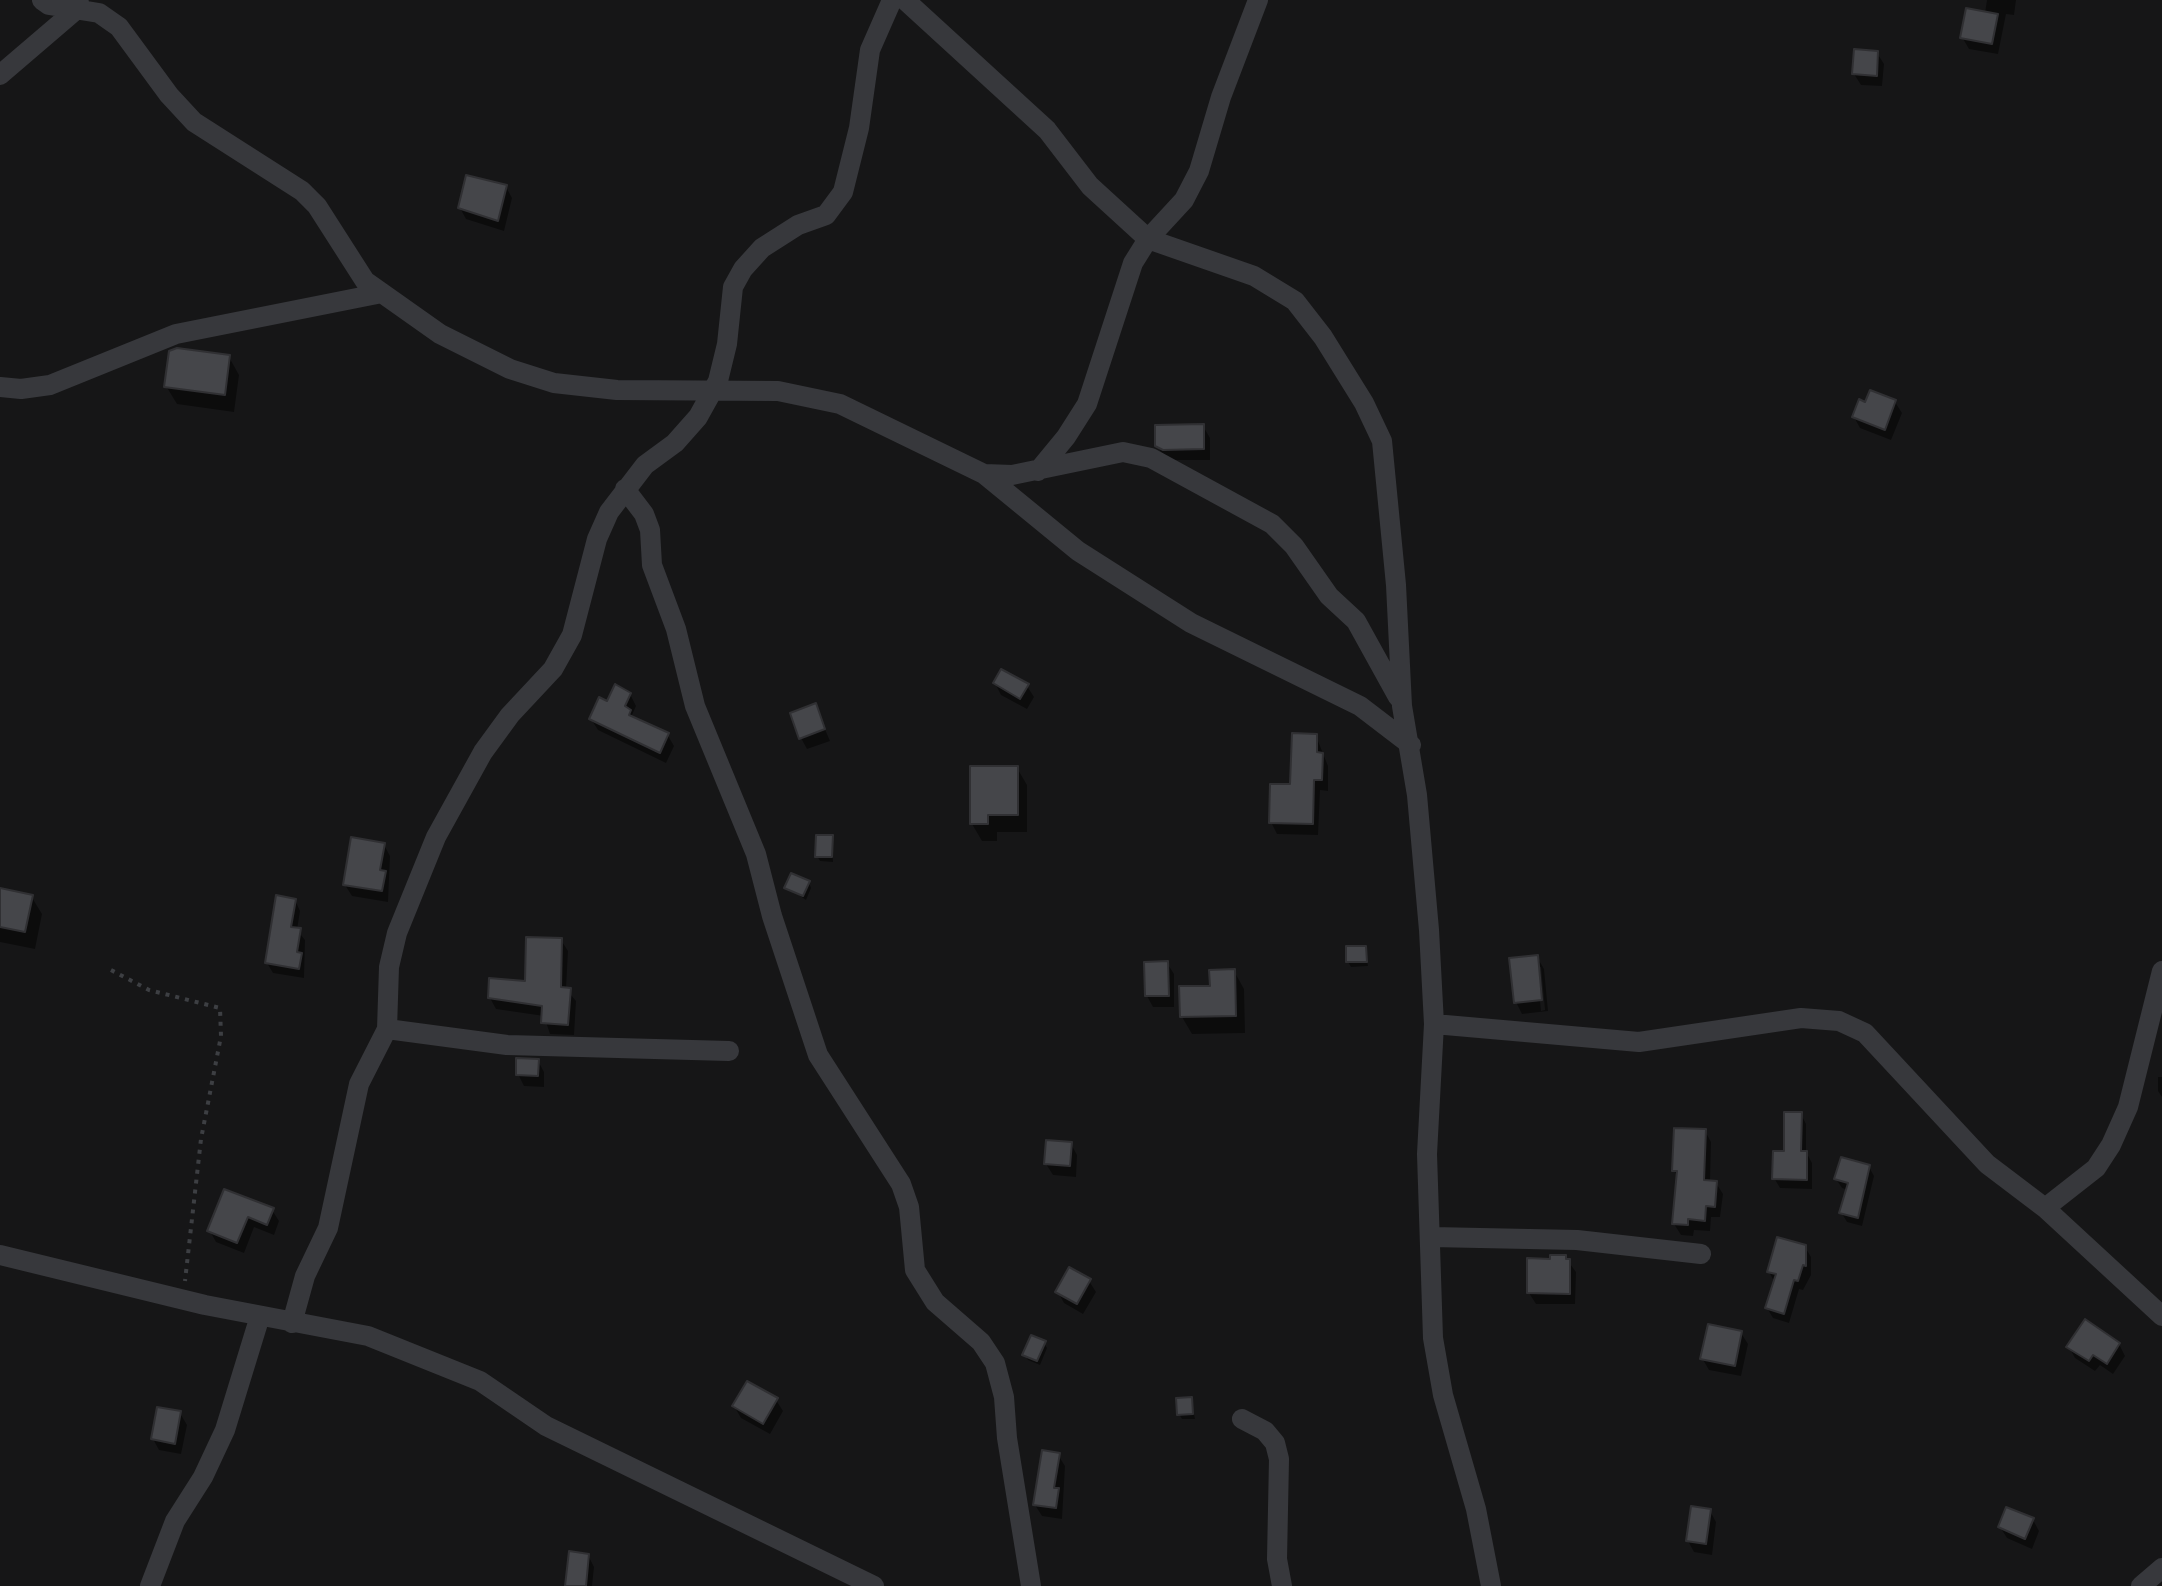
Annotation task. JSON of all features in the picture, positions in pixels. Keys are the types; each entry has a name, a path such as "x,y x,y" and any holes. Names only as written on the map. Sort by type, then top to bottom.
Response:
{"street":[{"path":"42,0 49,5 78,5 99,13 119,27 169,95 194,122 302,191 317,206 365,281 440,334 510,369 554,383 617,390 710,393 778,391 840,404 984,474 1078,551 1178,615 1360,706 1411,745"},
{"path":"292,1323 305,1276 328,1228 359,1084 387,1029 389,967 397,933 436,837 483,752 510,715 553,669 572,635 597,539 625,489 645,465 675,443 698,417 718,381 727,344 733,287 743,269 762,248 798,225 826,215 843,192 859,128 870,50 892,0"},
{"path":"905,0 1047,130 1090,186 1148,239 1254,276 1295,301 1323,337 1364,403 1382,441 1388,481 1402,706 1411,745 1429,930 1434,1024 1427,1154 1433,1338 1440,1380 1476,1509 1491,1586"},
{"path":"1038,471 1066,437 1087,404 1133,263 1148,239 1184,200 1199,171 1221,97 1258,0"},
{"path":"0,75 78,5"},
{"path":"0,387 21,389 50,385 176,334 382,293"},
{"path":"984,474 1012,475 1038,471 1096,455 1123,452 1151,458 1272,524 1294,546 1329,596 1356,621 1402,706"},
{"path":"625,489 644,514 650,530 652,565 676,629 695,706 756,854 772,916 818,1055 901,1184 909,1207 915,1270 925,1288 951,1319 981,1342 995,1363 1004,1397 1007,1438 1031,1586"},
{"path":"2045,1208 2096,1168 2111,1145 2128,1107 2162,971"},
{"path":"1434,1024 1639,1042 1801,1018 1839,1021 1865,1033 1987,1164 2045,1208 2162,1316"},
{"path":"387,1029 507,1045 729,1051"},
{"path":"1432,1237 1577,1240 1701,1254"},
{"path":"0,1255 184,1300 368,1336 480,1381 546,1426 874,1586"},
{"path":"150,1586 175,1521 203,1477 225,1430 260,1316"},
{"path":"1242,1419 1265,1431 1275,1443 1279,1459 1277,1559 1282,1586"},
{"path":"2141,1586 2162,1568"}],"path":[{"path":"111,970 149,990 220,1008 221,1036 201,1139 184,1300"}],"building":[{"path":"1966,8 1998,14 1992,44 1960,38"},
{"path":"1854,49 1878,51 1877,76 1852,74"},
{"path":"466,175 507,185 498,221 458,208"},
{"path":"177,348 230,355 225,395 164,387 169,351"},
{"path":"1870,390 1896,400 1885,430 1852,417 1859,399 1865,402"},
{"path":"1204,424 1204,449 1163,450 1155,446 1155,425"},
{"path":"1001,669 1029,684 1020,699 993,683"},
{"path":"615,684 631,693 625,706 631,710 629,715 669,733 660,753 589,719 599,697 607,701"},
{"path":"816,703 825,729 799,739 790,713"},
{"path":"1292,733 1317,734 1317,752 1323,753 1322,780 1314,780 1313,824 1269,823 1270,784 1290,784"},
{"path":"970,766 1018,766 1018,815 988,815 988,824 970,824"},
{"path":"816,835 833,835 832,857 815,857"},
{"path":"351,837 385,843 380,870 386,871 382,891 343,885"},
{"path":"791,873 810,881 803,896 784,888"},
{"path":"0,888 33,895 25,932 0,927"},
{"path":"276,895 296,899 291,927 301,928 297,952 302,953 299,969 265,963"},
{"path":"526,937 562,938 561,987 571,988 568,1025 541,1023 542,1006 488,998 489,978 525,981"},
{"path":"1346,946 1366,946 1367,962 1346,962"},
{"path":"1538,955 1542,1000 1514,1003 1509,958"},
{"path":"1168,961 1169,996 1145,996 1144,962"},
{"path":"1235,969 1236,1016 1180,1017 1179,986 1210,986 1209,970"},
{"path":"516,1058 539,1059 538,1076 516,1075"},
{"path":"1784,1112 1802,1112 1801,1151 1807,1151 1807,1180 1772,1179 1773,1151 1784,1151"},
{"path":"1674,1128 1706,1129 1704,1180 1717,1181 1715,1207 1706,1206 1705,1221 1688,1219 1688,1225 1672,1224 1677,1171 1672,1171"},
{"path":"1046,1140 1072,1142 1070,1166 1044,1164"},
{"path":"1841,1157 1870,1165 1858,1218 1839,1213 1848,1183 1834,1179"},
{"path":"224,1189 274,1208 267,1225 248,1217 237,1243 207,1231"},
{"path":"1777,1237 1806,1245 1806,1266 1803,1265 1798,1281 1794,1280 1784,1314 1765,1308 1776,1274 1767,1272"},
{"path":"1550,1255 1566,1255 1566,1259 1570,1259 1570,1294 1527,1293 1527,1258 1550,1259"},
{"path":"1069,1267 1091,1279 1077,1304 1055,1292"},
{"path":"2085,1319 2120,1343 2107,1364 2093,1355 2089,1361 2066,1347"},
{"path":"1708,1324 1742,1331 1735,1366 1700,1359"},
{"path":"1031,1335 1046,1341 1037,1361 1022,1355"},
{"path":"747,1381 778,1398 763,1424 732,1406"},
{"path":"1192,1397 1193,1414 1177,1415 1176,1398"},
{"path":"157,1407 181,1411 175,1444 151,1439"},
{"path":"1042,1450 1060,1453 1054,1488 1059,1488 1056,1508 1033,1505"},
{"path":"1691,1506 1711,1509 1706,1544 1686,1541"},
{"path":"2006,1507 2034,1518 2025,1539 1998,1527"},
{"path":"569,1551 589,1554 586,1586 565,1586"}]}
